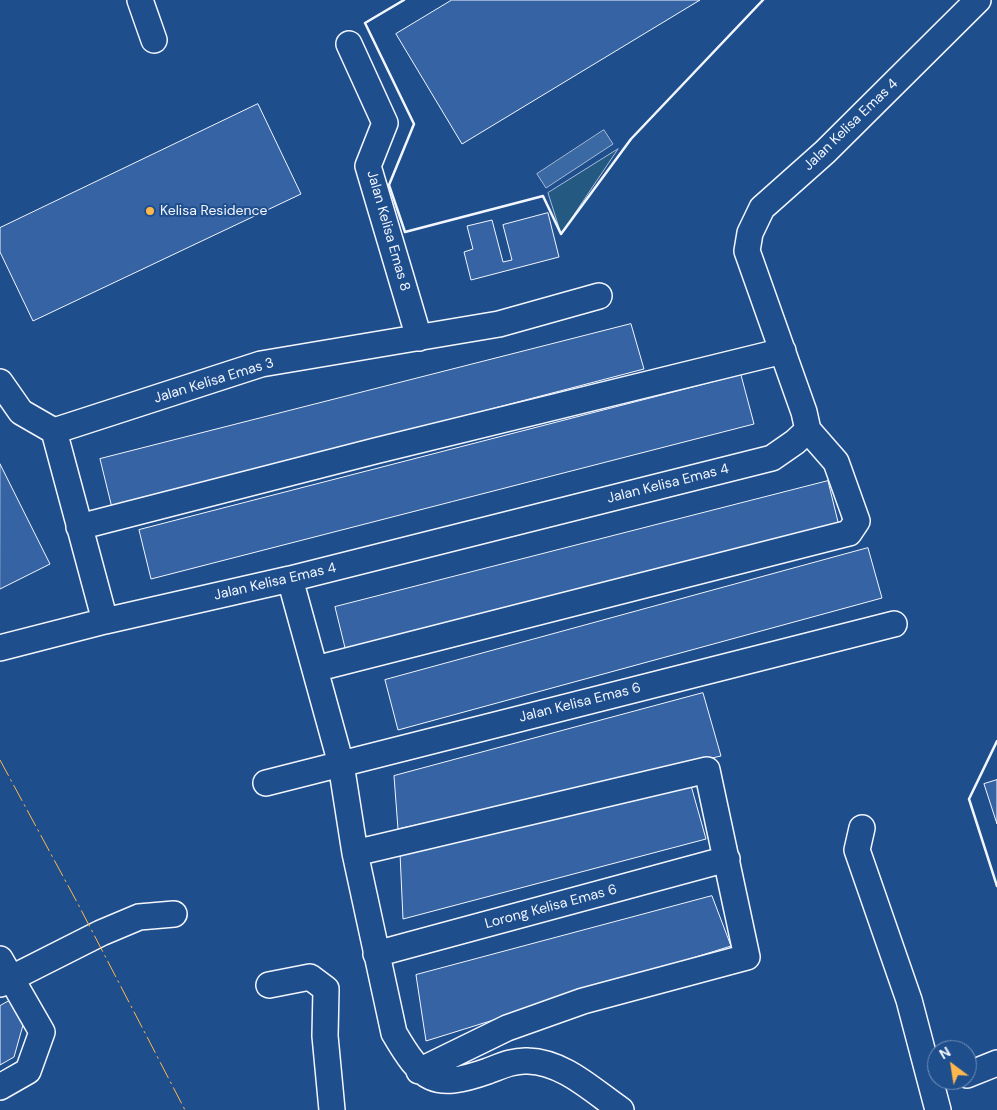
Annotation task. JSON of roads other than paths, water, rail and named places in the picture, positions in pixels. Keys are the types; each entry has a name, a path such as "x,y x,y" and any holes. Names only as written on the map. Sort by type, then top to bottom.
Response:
{"street":[{"path":"140,0 154,40"},
{"name":"Jalan Kelisa Emas 4","path":"0,648 104,621 290,579 772,458 808,430 804,412 747,250 750,233 762,208 825,152 978,0"},
{"name":"Jalan Kelisa Emas 8","path":"350,44 385,123 368,166 419,338"},
{"name":"Jalan Kelisa Emas 3","path":"54,431 261,364 499,324 599,296"},
{"path":"79,527 366,453 783,351"},
{"path":"0,382 21,412 54,431 104,621"},
{"path":"315,670 849,533 857,521 836,462 808,430"},
{"path":"290,579 340,764 355,853 394,1033 408,1059 419,1071 438,1080 451,1081 470,1077 510,1062 546,1063 561,1069 621,1110"},
{"name":"Jalan Kelisa Emas 6","path":"266,783 894,624"},
{"path":"355,853 707,770 748,958 583,1002 507,1028 419,1071"},
{"path":"862,828 857,850 909,1000 935,1100"},
{"name":"Lorong Kelisa Emas 6","path":"376,954 727,859"},
{"path":"0,1088 28,1071 42,1032 3,973 139,917 174,914"},
{"path":"269,986 310,977 326,989 325,1036 332,1110"},
{"path":"977,1071 997,1063"},
{"path":"935,1100 945,1090"}],"place":[{"name":"Kelisa Residence","path":"150,211"}]}
